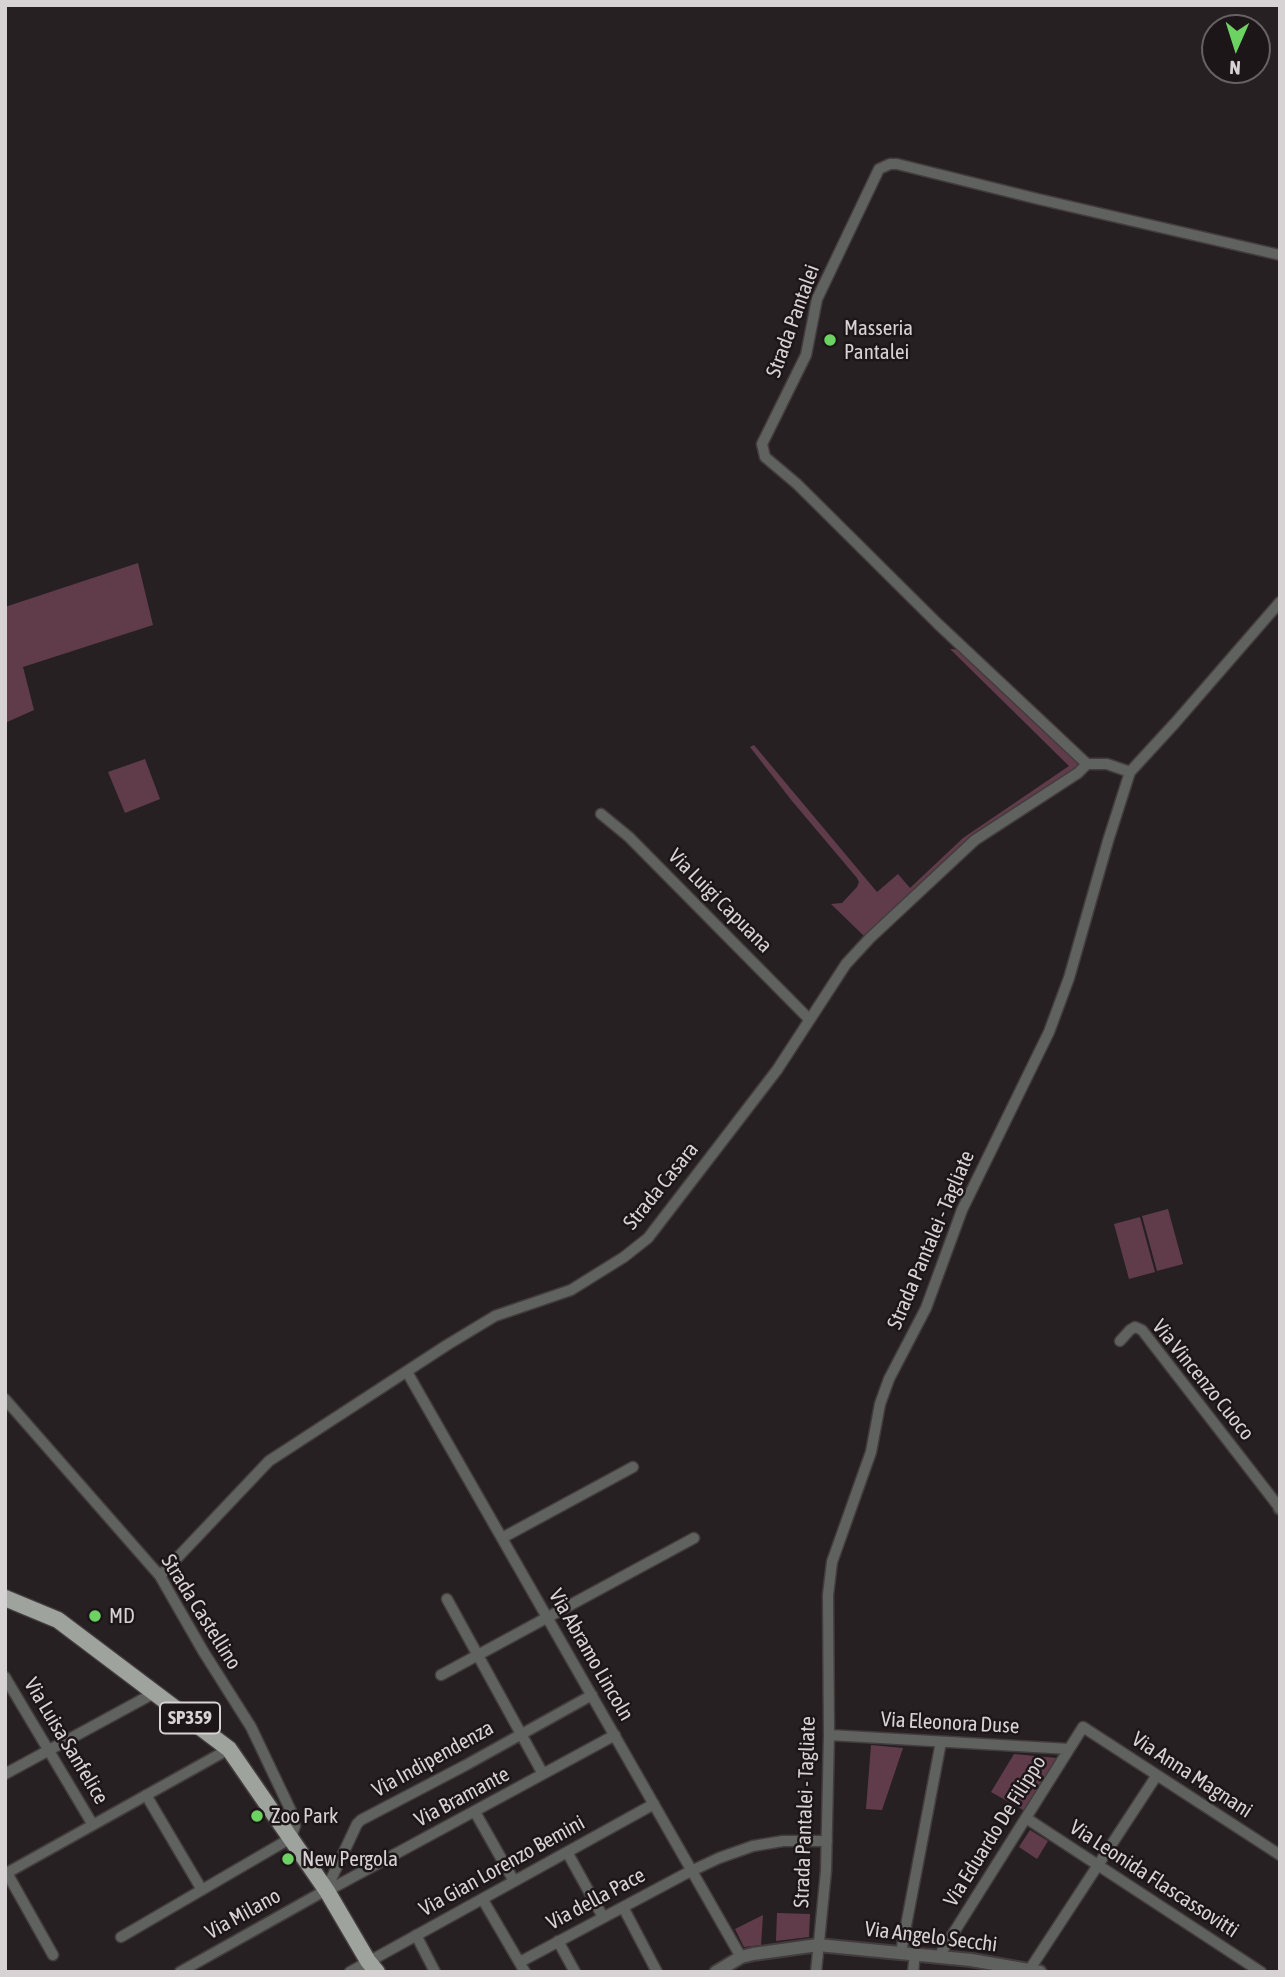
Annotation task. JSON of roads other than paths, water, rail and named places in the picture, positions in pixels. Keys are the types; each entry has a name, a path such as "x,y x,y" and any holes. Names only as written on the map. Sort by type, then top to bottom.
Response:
{"main road":[{"name":"SP359","path":"5,1598 58,1620 229,1749 326,1891 372,1968"}],"street":[{"name":"Strada Pantalei","path":"1087,764 938,624 797,484 765,457 762,444 806,355 817,299 879,169 884,165 897,164 1038,200 1280,255"},
{"path":"1087,764 1107,764 1130,772 1280,602"},
{"name":"Strada Casara","path":"160,1576 269,1461 495,1316 582,1284 648,1238 777,1070 846,964 975,840 1078,773 1087,764"},
{"name":"Strada Pantalei - Tagliate","path":"816,1972 826,1871 828,1595 832,1562 871,1452 880,1405 889,1379 926,1308 962,1210 1049,1032 1069,978 1130,772"},
{"name":"Via Luigi Capuana","path":"601,814 629,837 809,1019"},
{"name":"Via Vincenzo Cuoco","path":"1121,1341 1135,1327 1142,1330 1280,1507"},
{"name":"Via Abramo Lincoln","path":"407,1372 741,1958"},
{"name":"Strada Castellino","path":"5,1399 160,1576 251,1727 291,1811 295,1826 291,1838"},
{"path":"502,1538 633,1467"},
{"path":"441,1675 694,1538"},
{"path":"447,1599 543,1774"},
{"name":"Via Luisa Sanfelice","path":"5,1677 93,1825"},
{"path":"5,1774 156,1692"},
{"name":"Via Indipendenza","path":"326,1891 359,1822 592,1695"},
{"name":"Via Eduardo De Filippo","path":"939,1956 1083,1727"},
{"name":"Via Anna Magnani","path":"1083,1727 1280,1855"},
{"name":"Via Bramante","path":"326,1891 615,1735"},
{"name":"Via Eleonora Duse","path":"828,1735 1069,1749"},
{"path":"901,1952 942,1742"},
{"path":"53,1955 6,1874 229,1749"},
{"path":"1032,1971 1157,1775"},
{"path":"146,1795 202,1890"},
{"name":"Via Gian Lorenzo Bemini","path":"350,1972 372,1968 416,1935 654,1804"},
{"path":"475,1812 514,1881"},
{"name":"Via Leonida Flascassovitti","path":"1026,1818 1261,1972"},
{"path":"121,1937 291,1838"},
{"name":"Via della Pace","path":"522,1967 558,1941 719,1857 753,1846 783,1841 827,1840"},
{"path":"567,1852 603,1917"},
{"name":"Via Milano","path":"180,1972 326,1891"},
{"path":"483,1900 522,1967"},
{"path":"624,1907 657,1972"},
{"path":"416,1935 435,1972"},
{"path":"558,1941 575,1972"},
{"name":"Via Angelo Secchi","path":"716,1972 741,1958 818,1945 939,1956 1032,1971"},
{"path":"913,1972 915,1954"}],"place":[{"name":"Masseria Pantalei","path":"830,340"},
{"name":"MD","path":"95,1616"},
{"name":"Zoo Park","path":"257,1816"},
{"name":"New Pergola","path":"288,1859"}]}
